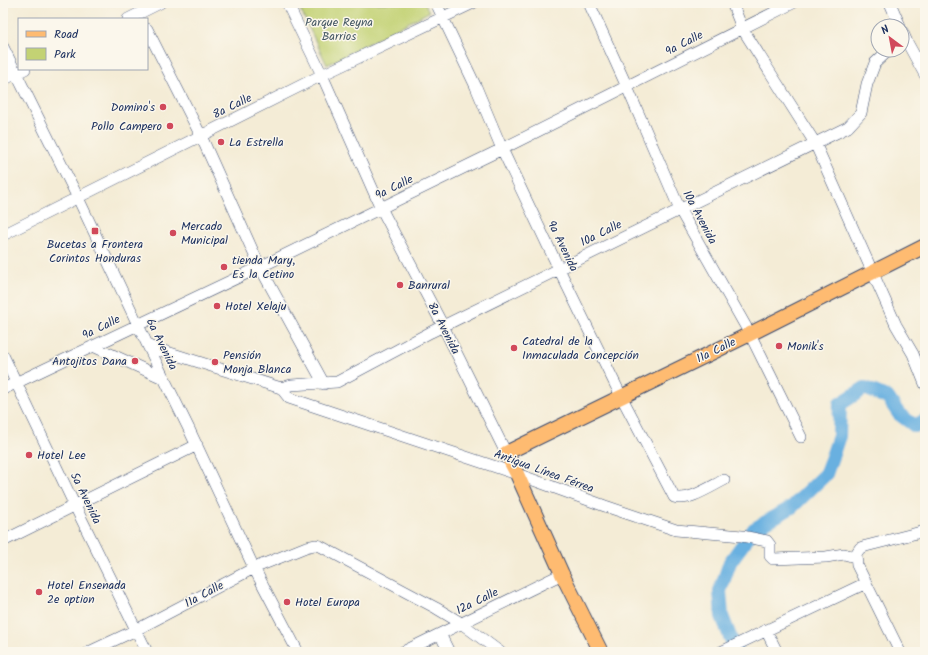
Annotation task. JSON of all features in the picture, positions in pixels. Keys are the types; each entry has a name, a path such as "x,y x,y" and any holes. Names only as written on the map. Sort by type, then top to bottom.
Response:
{"main road":[{"name":"11a Calle","path":"506,453 750,334 925,246"},
{"name":"8a Avenida","path":"506,453 562,574 601,652"}],"street":[{"path":"134,3 141,16 160,3"},
{"name":"8a Avenida","path":"287,3 322,76 381,208 443,326 506,453"},
{"name":"9a Avenida","path":"436,3 476,87 502,150 621,396 674,497 679,499 687,498 724,480"},
{"name":"8a Calle","path":"3,235 322,76 473,3"},
{"name":"10a Avenida","path":"589,3 680,210 750,334 801,437"},
{"path":"732,3 742,28 815,143 896,325 913,354 925,384"},
{"name":"9a Calle","path":"3,389 502,150 793,3"},
{"path":"890,3 897,18"},
{"path":"148,31 201,136 260,267 324,384"},
{"name":"6a Avenida","path":"3,47 18,67"},
{"path":"910,52 925,75"},
{"name":"10a Calle","path":"281,388 291,385 337,382 443,326 559,268 848,127 862,113 868,84 875,63 880,58"},
{"path":"3,80 21,71"},
{"name":"6a Avenida","path":"21,71 78,198 148,346 197,445 254,568 298,652"},
{"path":"92,346 165,379"},
{"name":"Antigua Línea Férrea","path":"148,346 281,388 290,398 517,474 676,530 747,537 767,541 770,545 770,556 772,559 826,557 844,554 855,557"},
{"name":"5a Avenida","path":"3,355 147,652"},
{"path":"3,541 197,445"},
{"path":"900,652 857,565 855,557 857,551 863,547 925,531"},
{"name":"11a Calle","path":"90,652 136,630 254,568 311,545 320,546 462,623"},
{"name":"12a Calle","path":"403,652 562,574"},
{"path":"721,652 866,583"},
{"path":"462,623 500,652"},
{"path":"764,631 777,652"},
{"path":"440,634 449,652"}],"green space":[{"name":"Parque Reyna Barrios","path":"297,3 425,3 429,12 327,65"}],"waterway":[{"path":"736,652 722,616 720,591 730,562 754,529 792,507 826,474 839,436 840,404 865,388 888,398 899,414 915,426 925,420"}],"place":[{"name":"Domino's","path":"163,107"},
{"name":"Pollo Campero","path":"170,126"},
{"name":"La Estrella","path":"221,142"},
{"name":"Bucetas a Frontera Corintos Honduras","path":"95,231"},
{"name":"Mercado Municipal","path":"173,233"},
{"name":"tienda Mary, Es la Cetino","path":"224,267"},
{"name":"Banrural","path":"400,285"},
{"name":"Hotel Xelaju","path":"217,306"},
{"name":"Monik's","path":"779,346"},
{"name":"Catedral de la Inmaculada Concepción","path":"514,348"},
{"name":"Antojitos Dana","path":"135,361"},
{"name":"Pensión Monja Blanca","path":"215,362"},
{"name":"Hotel Lee","path":"29,455"},
{"name":"Hotel Ensenada 2e option","path":"39,592"},
{"name":"Hotel Europa","path":"287,602"}]}
